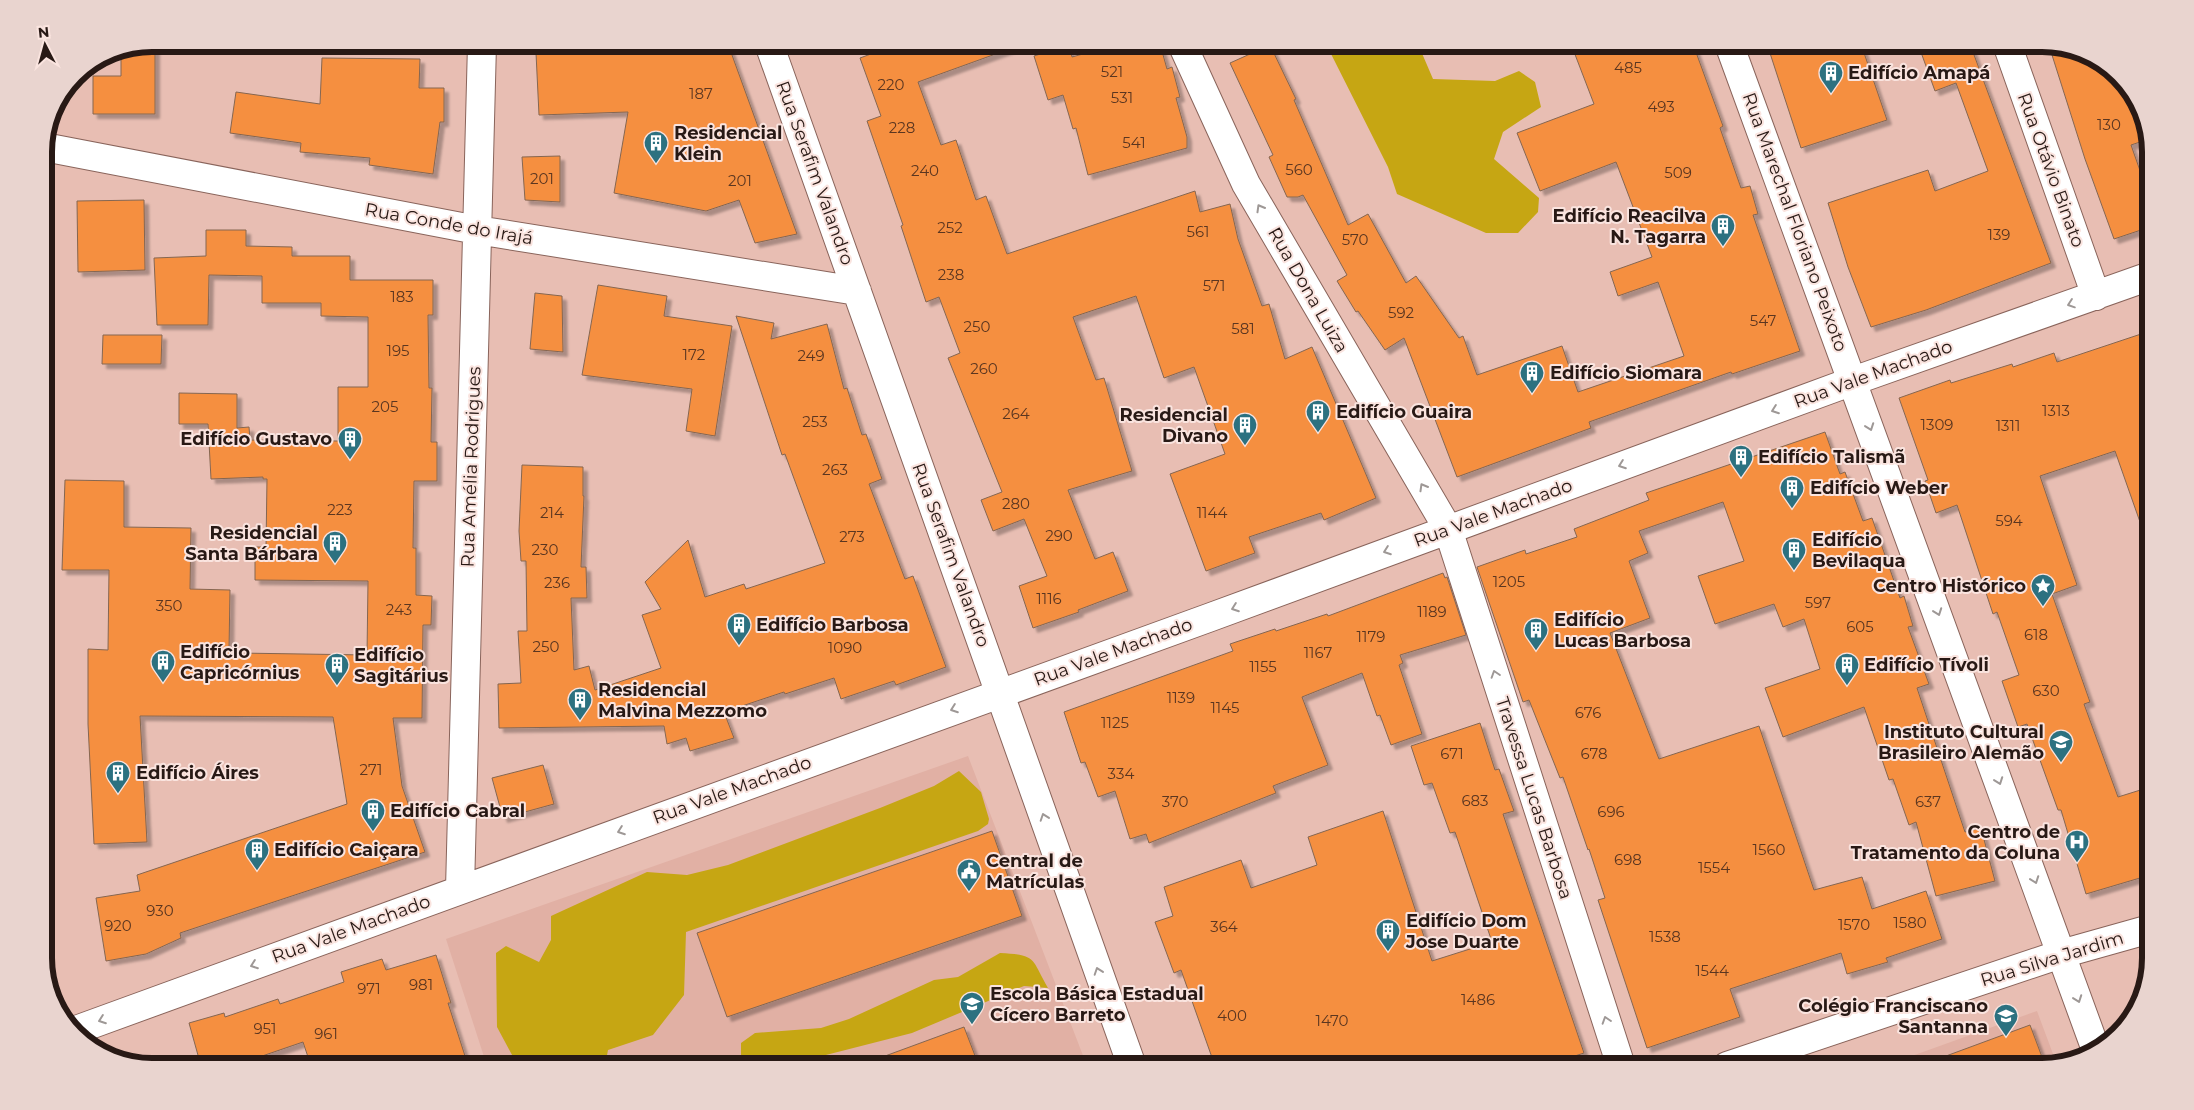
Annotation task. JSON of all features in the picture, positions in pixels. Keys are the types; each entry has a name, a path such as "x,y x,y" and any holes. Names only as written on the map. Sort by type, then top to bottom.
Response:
{"street":[{"name":"Rua Amélia Rodrigues","path":"460,890 482,52"},
{"name":"Rua Serafim Valandro","path":"772,52 1129,1058"},
{"name":"Rua Dona Luiza","path":"1186,52 1246,184 1448,529"},
{"name":"Rua Marechal Floriano Peixoto","path":"1732,52 2093,1043"},
{"name":"Rua Otávio Binato","path":"2010,52 2096,296"},
{"name":"Rua Conde do Irajá","path":"53,149 477,230 857,291"},
{"name":"Rua Vale Machado","path":"82,1028 1211,618 1853,381 2141,279"},
{"name":"Travessa Lucas Barbosa","path":"1448,529 1618,1058"},
{"name":"Rua Silva Jardim","path":"1750,1058 2061,954 2142,931"}],"shaded area":[{"path":"1330,52 1421,52 1433,79 1495,81 1519,71 1535,82 1541,107 1503,132 1494,159 1539,198 1538,212 1518,233 1486,233 1397,194 1388,167"},
{"path":"968,756 1084,1058 484,1058 446,939"},
{"path":"959,771 981,792 989,819 988,824 978,831 686,932 684,995 653,1035 608,1050 606,1058 514,1058 497,1027 496,953 506,946 539,962 551,940 551,916 647,872 687,875 728,865 934,786"},
{"path":"1000,953 1021,955 1032,960 1048,988 1024,986 912,1033 818,1058 741,1058 741,1043 755,1033 821,1028 849,1019 934,980 958,977"},
{"name":"Colégio Franciscano Santanna","path":"2037,1011 2054,1057 2041,1058 1906,1058"}],"building":[{"path":"155,52 155,114 93,114 93,76 121,76 121,58 140,53"},
{"path":"731,52 797,234 755,243 739,200 706,211 614,193 628,112 539,115 536,53"},
{"path":"876,52 1001,52 918,82 941,145 956,140 976,200 986,196 1007,254 1195,191 1200,212 1230,204 1238,239 1262,306 1269,304 1285,359 1312,347 1376,498 1324,520 1321,513 1249,537 1255,553 1206,571 1170,474 1225,454 1194,367 1164,378 1136,296 1073,317 1096,380 1104,378 1132,471 1068,490 1095,559 1113,552 1128,591 1078,610 1079,612 1033,628 1019,586 1047,576 1024,519 993,531 981,500 1002,492 948,358 960,353 939,297 926,302 901,226 903,225 867,121 881,116 860,58"},
{"path":"1047,52 1071,52 1072,57 1090,52 1162,52 1167,69 1172,67 1180,97 1176,98 1187,137 1187,148 1088,175 1076,128 1073,129 1063,95 1048,100 1034,56"},
{"path":"1254,52 1273,52 1296,99 1294,100 1348,225 1368,214 1406,283 1416,276 1459,338 1463,336 1477,375 1562,346 1578,392 1684,356 1658,282 1618,296 1610,272 1652,257 1616,162 1540,191 1517,133 1594,104 1574,52 1696,52 1723,126 1720,128 1741,188 1750,186 1758,214 1753,215 1800,351 1732,374 1731,372 1589,422 1591,428 1457,477 1404,338 1385,350 1358,311 1356,312 1337,281 1347,275 1303,195 1287,197 1269,157 1273,155 1230,63"},
{"name":"Edifício Amapá","path":"1770,52 1864,52 1887,120 1801,148"},
{"path":"1921,52 1973,52 2051,263 1926,310 1871,327 1848,267 1828,203 1928,170 1935,191 1988,171 1956,83 1935,91"},
{"path":"2057,54 2067,56 2097,69 2125,97 2140,133 2141,142 2131,145 2141,174 2141,230 2114,239 2085,159 2052,55"},
{"path":"322,58 420,59 419,88 444,88 444,122 440,122 433,174 369,165 370,158 300,152 301,143 230,133 236,92 320,104"},
{"path":"560,156 560,202 525,200 522,157"},
{"path":"144,200 145,270 78,272 77,201"},
{"path":"206,230 246,230 246,246 292,247 292,256 350,256 350,280 433,280 433,315 428,315 429,388 432,388 431,442 437,442 437,481 414,481 413,548 416,548 416,595 432,596 431,625 423,625 422,718 393,718 402,786 425,852 180,933 181,938 146,954 106,961 96,898 140,891 137,875 347,804 333,717 140,716 147,842 94,844 88,724 88,649 108,650 109,570 62,570 65,480 124,481 124,527 191,528 190,589 230,590 229,650 237,650 237,653 367,655 368,581 255,580 255,547 266,547 267,479 263,479 263,477 211,479 208,424 179,424 179,393 237,394 237,428 249,427 250,440 338,441 338,387 368,387 368,317 321,316 321,303 262,303 262,276 209,275 208,325 157,325 154,258 206,256"},
{"path":"598,285 667,296 664,316 732,326 715,436 686,431 692,389 582,375"},
{"path":"535,293 562,296 563,352 530,349"},
{"path":"736,316 774,323 771,339 827,324 844,389 847,388 862,435 866,434 882,479 869,484 905,579 913,576 946,667 896,685 894,681 841,699 834,678 785,694 784,692 724,712 734,738 690,751 686,738 667,744 664,726 499,728 498,684 521,683 518,631 527,631 526,561 521,561 519,531 522,465 583,467 584,496 581,567 586,567 587,598 571,598 574,670 589,666 595,690 661,668 642,615 661,609 645,582 688,540 705,597 744,584 746,589 825,563 785,454 782,455"},
{"path":"2141,334 2141,526 2115,451 2040,476 2077,585 2052,594 2090,702 2084,704 2118,797 2142,790 2142,877 2086,894 2061,810 2058,810 2027,724 2018,727 2002,681 2019,675 1997,612 1993,614 1957,505 1936,513 1925,481 1928,480 1899,398 1950,380 1951,383 2012,364 2013,367 2054,353 2057,362"},
{"path":"103,335 162,335 161,364 102,364"},
{"path":"1825,432 1840,474 1845,472 1863,521 1872,518 1900,598 1904,596 1913,626 1908,627 1929,684 1917,688 1965,832 1981,828 1995,881 1936,896 1916,822 1909,825 1893,779 1889,780 1864,707 1783,737 1765,688 1820,669 1804,619 1783,627 1774,604 1715,624 1698,576 1744,561 1723,502 1639,531 1648,553 1629,561 1650,618 1610,633 1659,759 1759,726 1814,890 1862,877 1872,909 1926,891 1942,939 1886,958 1888,962 1847,974 1841,953 1730,989 1740,1017 1647,1048 1598,900 1605,898 1589,849 1563,777 1560,778 1529,700 1523,702 1477,567 1525,550 1526,554 1577,537 1574,529 1649,500 1646,493"},
{"path":"1443,573 1445,578 1447,577 1466,635 1400,655 1403,663 1399,665 1422,734 1391,745 1380,715 1377,716 1362,673 1302,697 1328,765 1273,786 1276,793 1149,843 1146,834 1130,839 1115,791 1098,797 1085,762 1081,763 1064,712 1233,651 1230,644 1327,614 1328,616"},
{"path":"1480,723 1495,770 1499,769 1514,811 1503,814 1584,1053 1569,1058 1212,1058 1181,970 1174,973 1155,922 1173,916 1164,887 1241,860 1251,888 1317,865 1308,837 1383,811 1432,961 1492,942 1455,832 1450,833 1432,783 1424,785 1411,746"},
{"path":"543,765 554,804 503,818 492,778"},
{"path":"992,831 1022,916 727,1017 697,933"},
{"path":"436,955 451,1003 448,1003 466,1058 308,1058 303,1042 256,1058 199,1058 189,1023 224,1013 225,1017 278,999 280,1004 344,982 341,972 382,959 386,970"},
{"path":"2030,1025 2042,1058 2041,1058 1941,1058"},
{"path":"964,1027 976,1058 880,1058"}],"place":[{"name":"Edifício Amapá","path":"1831,94"},
{"name":"Residencial Klein","path":"656,164"},
{"name":"Edifício Reacilva N. Tagarra","path":"1723,247"},
{"name":"Edifício Siomara","path":"1532,394"},
{"name":"Edifício Guaira","path":"1318,433"},
{"name":"Residencial Divano","path":"1245,446"},
{"name":"Edifício Gustavo","path":"350,460"},
{"name":"Edifício Talismã","path":"1741,478"},
{"name":"Edifício Weber","path":"1792,509"},
{"name":"Residencial Santa Bárbara","path":"335,564"},
{"name":"Edifício Bevilaqua","path":"1794,571"},
{"name":"Centro Histórico","path":"2043,607"},
{"name":"Edifício Barbosa","path":"739,646"},
{"name":"Edifício Lucas Barbosa","path":"1536,651"},
{"name":"Edifício Capricórnius","path":"163,683"},
{"name":"Edifício Sagitárius","path":"337,686"},
{"name":"Edifício Tívoli","path":"1847,686"},
{"name":"Residencial Malvina Mezzomo","path":"580,721"},
{"name":"Instituto Cultural Brasileiro Alemão","path":"2061,763"},
{"name":"Edifício Áires","path":"118,794"},
{"name":"Edifício Cabral","path":"373,832"},
{"name":"Centro de Tratamento da Coluna","path":"2077,863"},
{"name":"Edifício Caiçara","path":"257,871"},
{"name":"Central de Matrículas","path":"969,892"},
{"name":"Edifício Dom Jose Duarte","path":"1388,952"},
{"name":"Escola Básica Estadual Cícero Barreto","path":"972,1025"},
{"name":"Colégio Franciscano Santanna","path":"2006,1037"}]}
